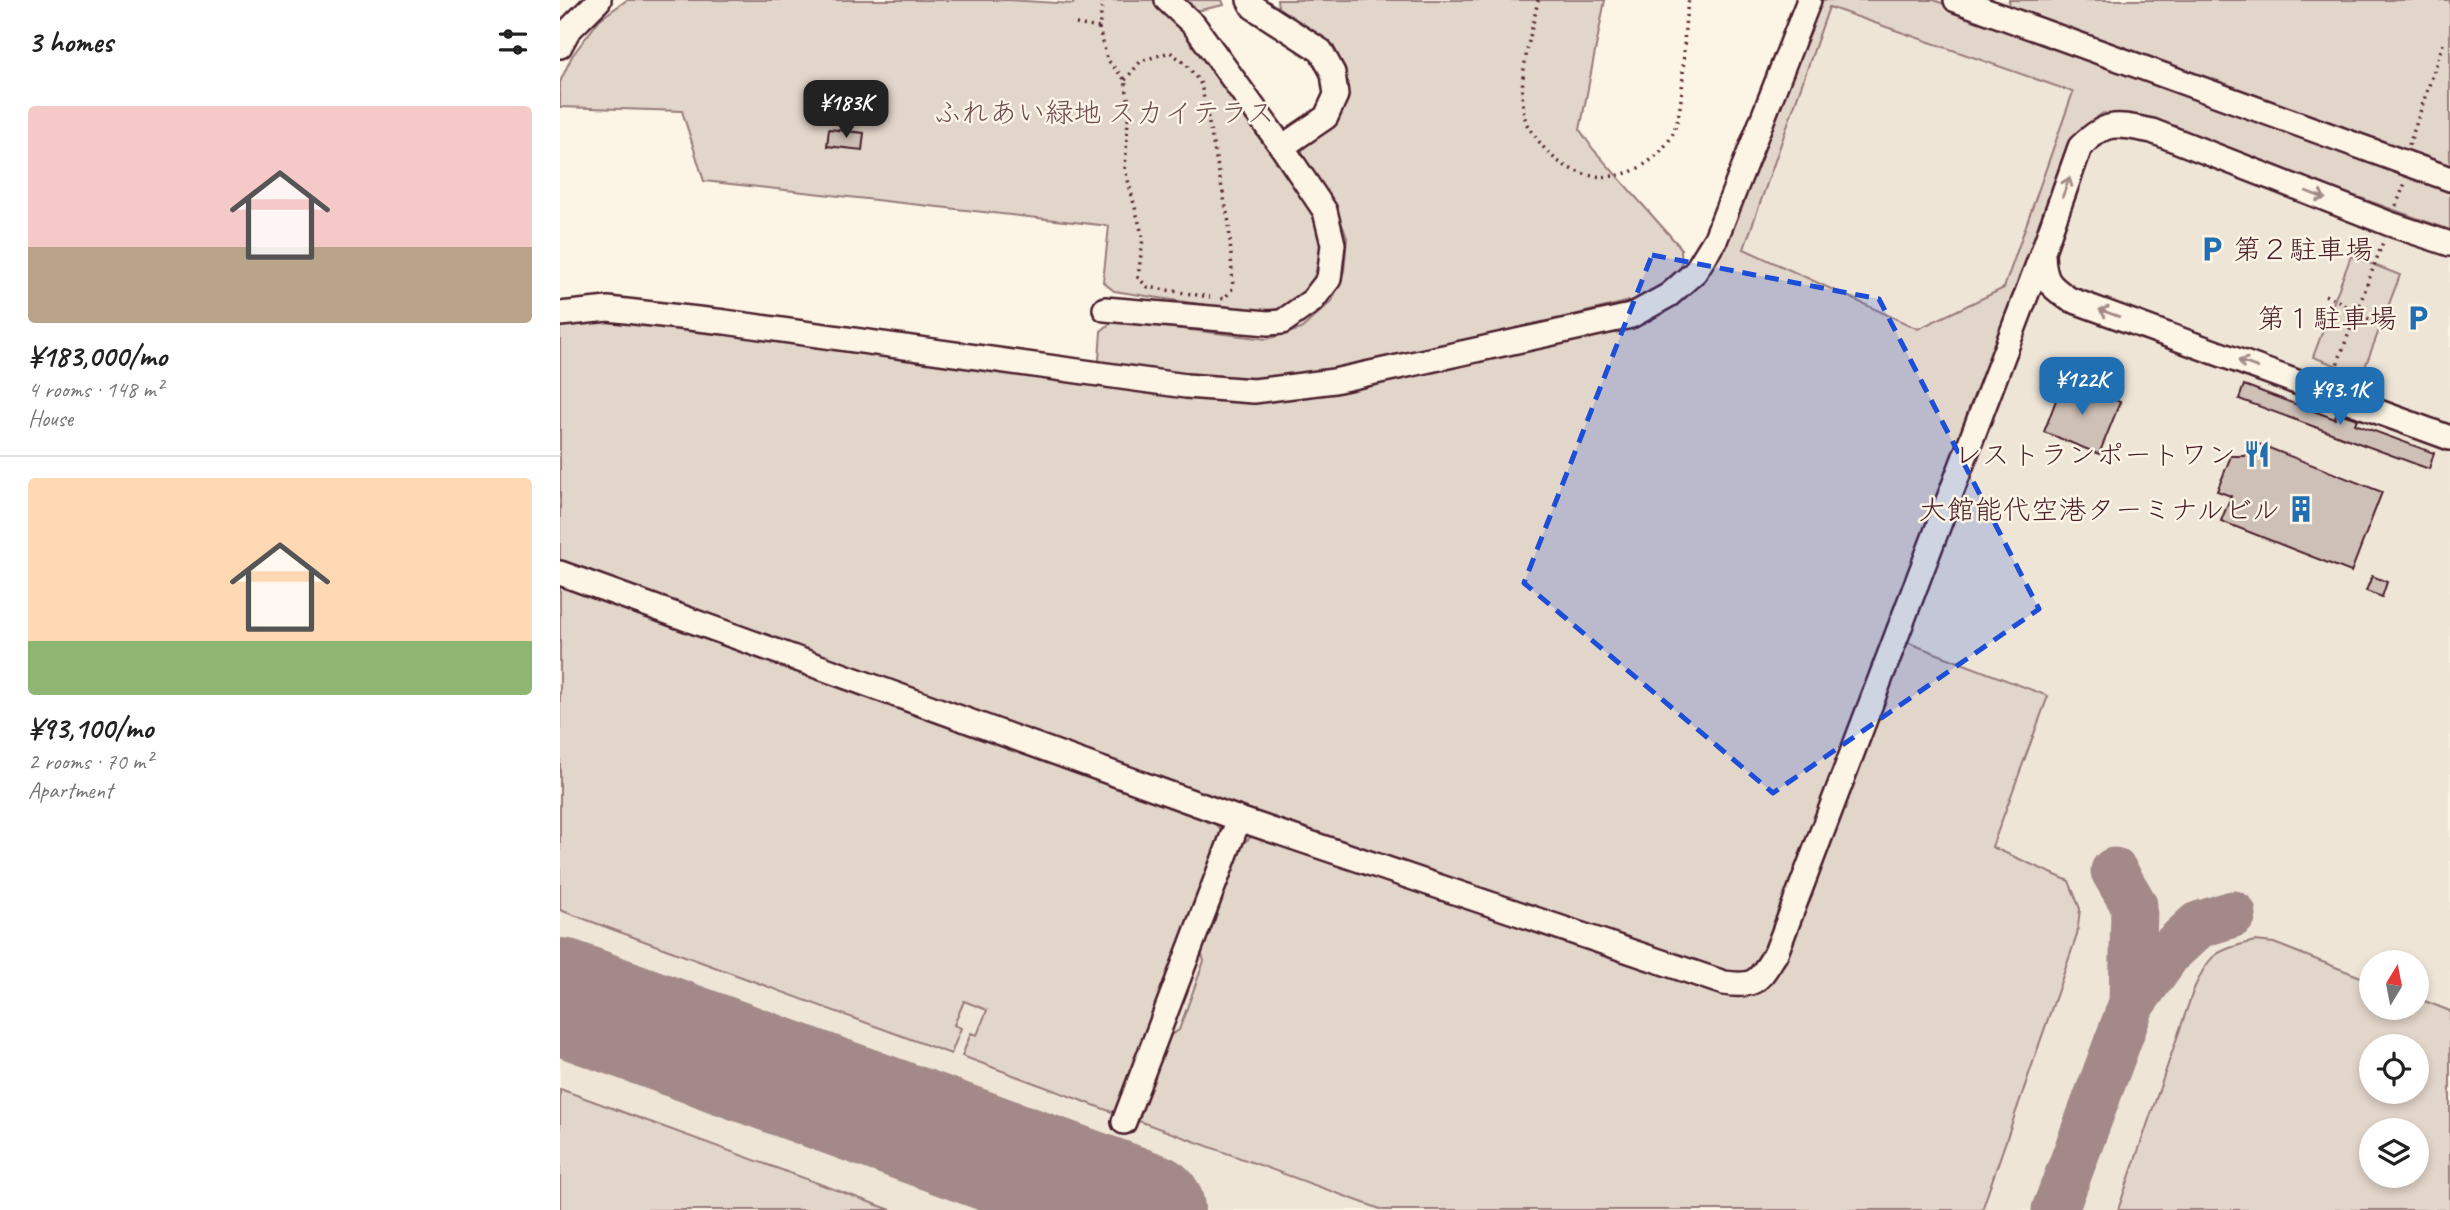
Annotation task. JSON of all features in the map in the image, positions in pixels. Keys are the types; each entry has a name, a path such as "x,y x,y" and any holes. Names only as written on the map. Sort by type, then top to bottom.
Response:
{"street":[{"path":"560,46 568,31 599,0"},
{"path":"1105,309 1282,322 1312,301 1329,279 1334,244 1325,211 1194,25 1167,0"},
{"path":"1250,0 1253,7 1321,51 1333,73 1336,95 1326,117 1282,147"},
{"path":"560,314 608,309 738,324 1174,384 1254,391 1334,381 1631,316 1670,295 1695,272 1716,238 1809,0"},
{"path":"1956,0 2450,179"},
{"path":"560,573 1239,819 1724,983 1744,986 1760,978 1776,953 2080,147 2107,126 2152,131 2390,224 2450,244"},
{"path":"2043,251 2044,275 2053,288 2069,299 2450,438"},
{"path":"1124,1122 1239,819"}],"path":[{"path":"1103,0 1099,29 1107,59 1125,80 1129,104 1125,169 1143,238 1138,278 1148,288 1224,299 1233,288 1229,223 1200,84 1186,64 1170,52 1141,61 1125,80"},
{"path":"1538,0 1521,88 1527,124 1548,154 1568,169 1597,177 1624,175 1649,162 1668,142 1675,129 1683,84 1684,20 1689,0"},
{"path":"1076,24 1099,29"},
{"path":"2335,370 2390,224 2443,44"},
{"path":"2325,295 2340,302 2356,315 2392,318"}],"highlighted area":[{"path":"1652,255 1879,299 2039,609 1773,793 1524,583"}],"shaded area":[{"path":"1798,0 2450,0 2450,1210 560,1210 560,342 1508,462 1707,243"}],"green space":[{"name":"ふれあい緑地 スカイテラス","path":"627,0 1009,0 1073,4 1075,0 1222,0 1224,5 1196,11 1184,31 1316,218 1321,251 1314,278 1294,306 1257,313 1114,291 1103,282 1109,226 704,181 682,111 560,107 560,82 572,56 600,19"},
{"path":"1277,0 1605,0 1580,130 1593,149 1681,248 1682,273 1654,295 1385,362 1254,385 1110,367 1099,360 1101,331 1113,321 1267,339 1301,329 1332,301 1344,271 1347,238 1337,211 1305,163 1302,151 1343,97 1344,70 1330,46 1315,32 1280,18"},
{"path":"1820,0 1934,0 1947,5 2010,7 2009,0 2450,0 2450,230 2136,118 2103,113 2078,131 1761,968 1733,980 1078,750 560,563 560,320 601,316 1242,397 1682,298 1811,10","holes":["1829,7 2073,92 2004,288 1918,329 1744,249"]},
{"path":"2351,256 2400,275 2362,375 2313,357"},
{"path":"560,586 584,589 1204,816 1220,828 1221,843 1120,1115 962,1056 971,1033 977,1035 987,1010 964,1001 954,1025 961,1028 951,1054 560,910"},
{"path":"1901,640 2048,696 1992,847 2069,881 2080,909 2077,935 1982,1210 1383,1210 1133,1119 1162,1040 1179,1030 1204,961 1200,949 1238,847 1251,837 1270,839 1729,995 1749,992"},
{"path":"2255,941 2274,943 2359,976 2359,1020 2429,1020 2429,1003 2450,1011 2450,1210 2118,1210 2193,991 2209,961 2222,951"},
{"path":"560,1089 891,1210 560,1210"}],"building":[{"path":"829,129 864,133 862,150 827,146"},
{"path":"2064,379 2120,402 2099,454 2044,432"},
{"path":"2244,385 2335,419 2337,412 2357,419 2355,424 2434,453 2429,469 2239,399"},
{"name":"大館能代空港ターミナルビル","path":"2251,441 2382,492 2351,572 2221,521 2231,496 2217,491 2231,456 2245,456"},
{"path":"2372,576 2387,582 2382,597 2366,591"}],"taxiway":[{"path":"2114,871 2134,905 2132,1003"},
{"path":"2055,1210 2132,1003 2168,953 2198,925 2233,914"}],"runway":[{"path":"560,996 1147,1210"}],"place":[{"name":"第２駐車場","path":"2212,249"},
{"name":"第１駐車場","path":"2418,318"},
{"name":"レストランポートワン","path":"2257,454"},
{"name":"大館能代空港ターミナルビル","path":"2301,509"}]}
